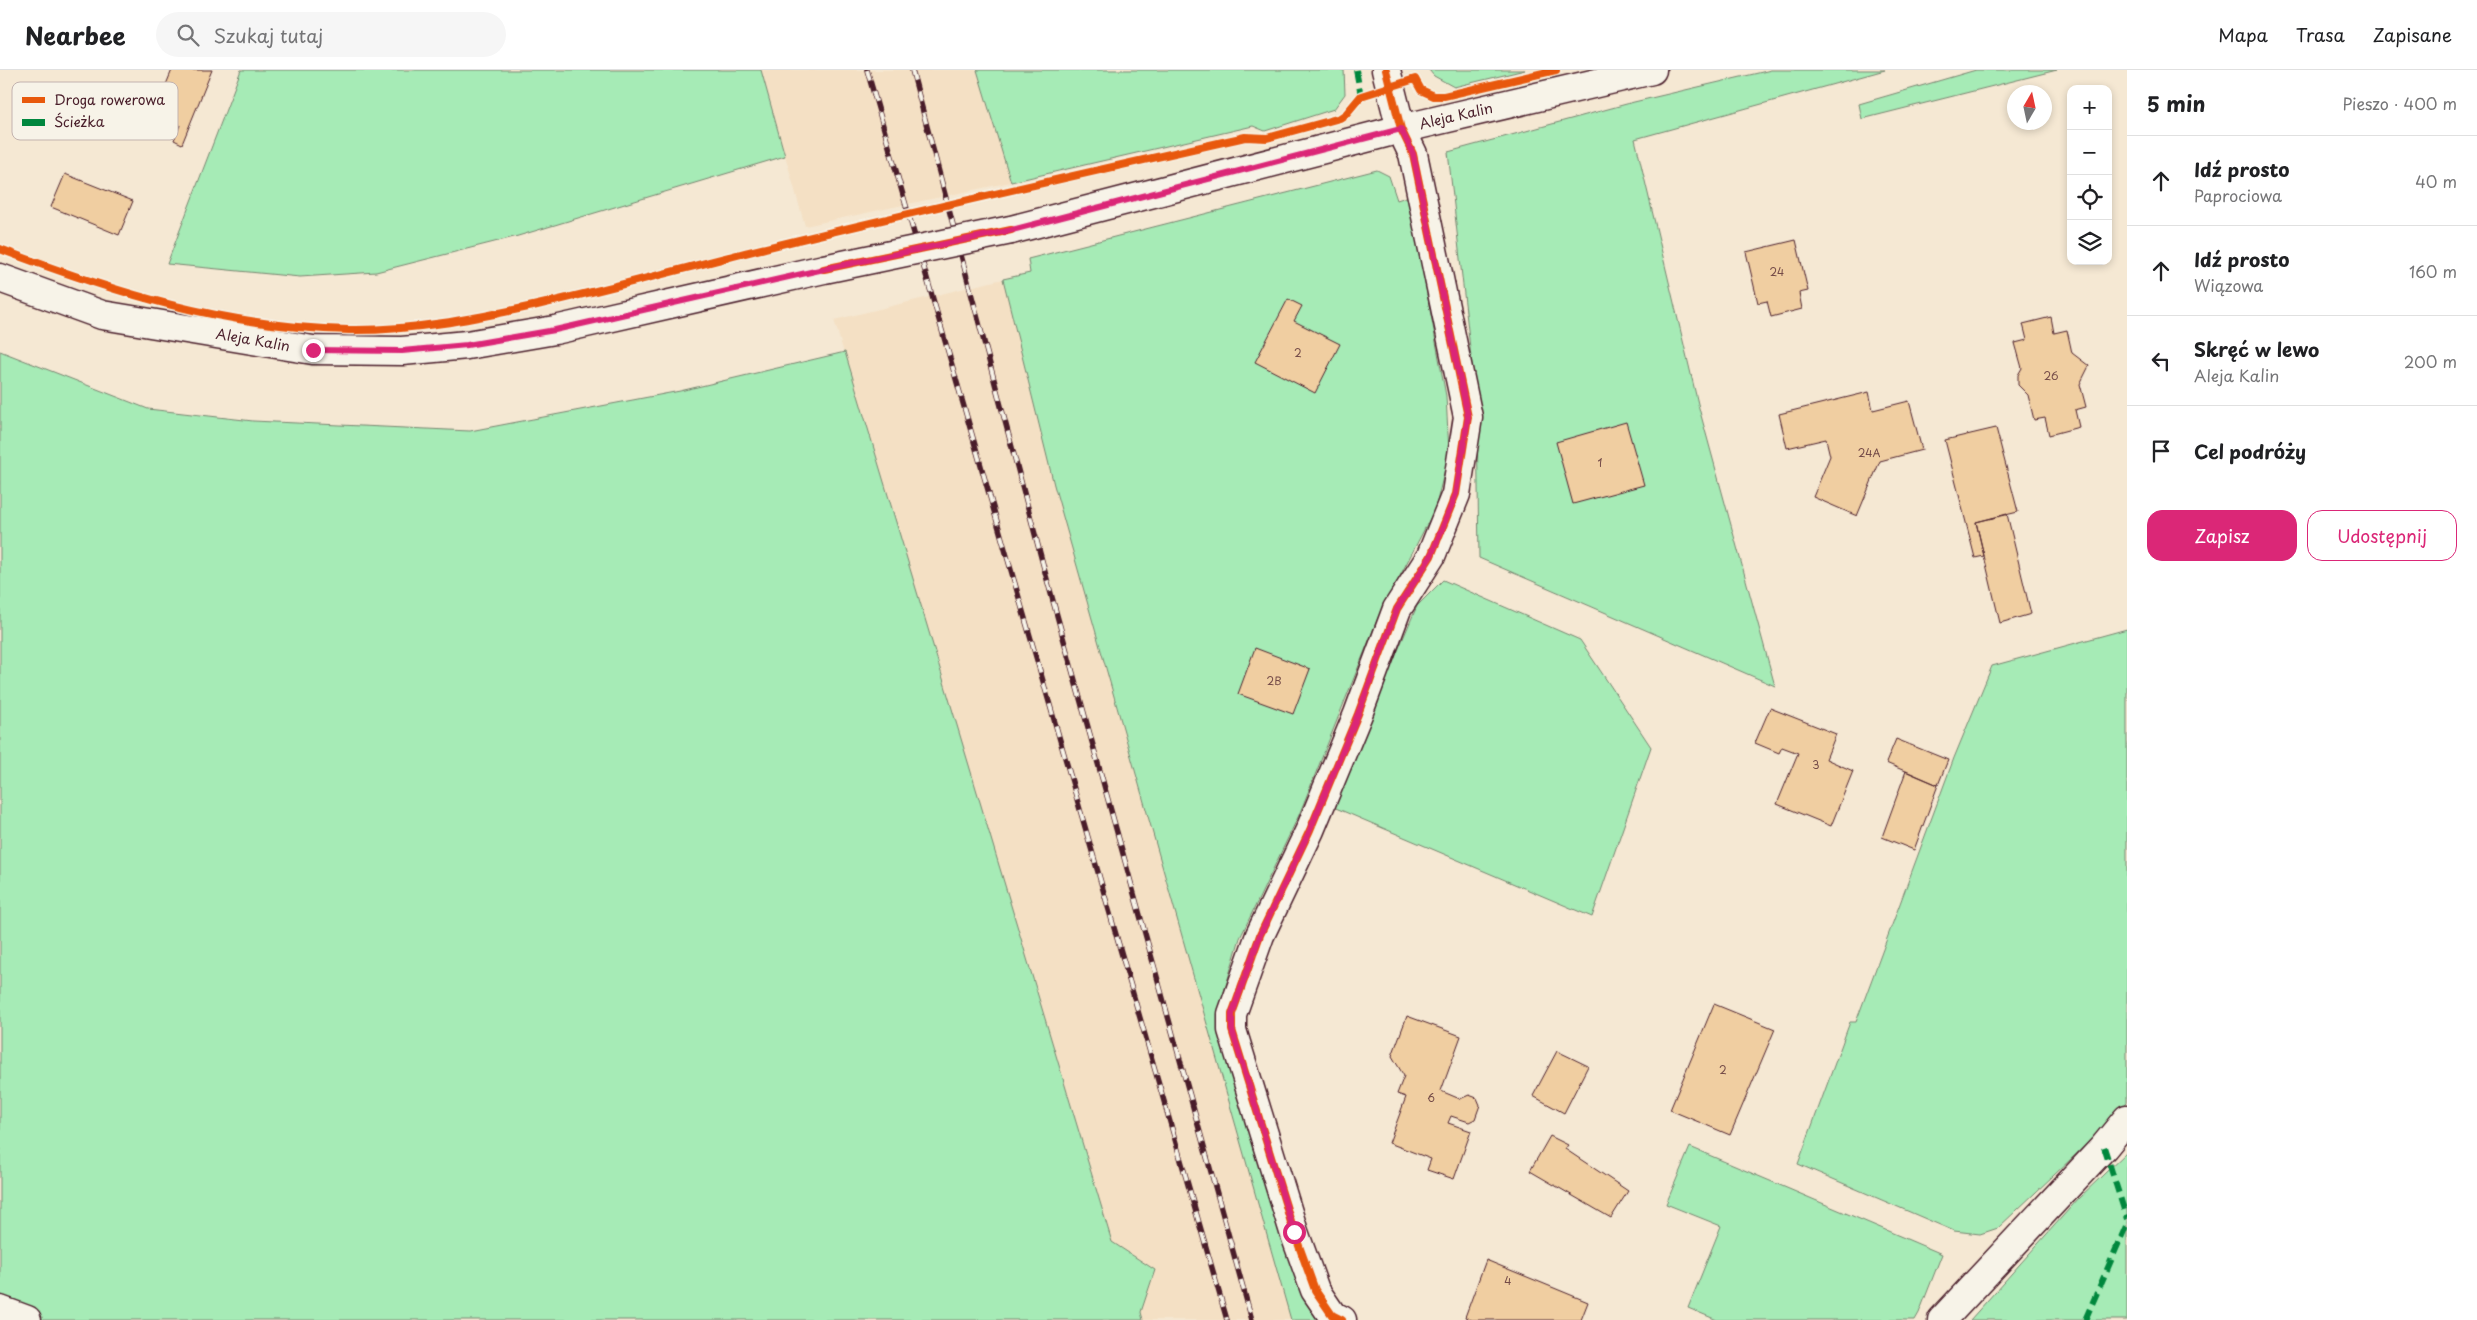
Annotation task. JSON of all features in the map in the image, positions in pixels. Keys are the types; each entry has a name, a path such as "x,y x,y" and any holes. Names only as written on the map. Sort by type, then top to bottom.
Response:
{"street":[{"path":"1342,1320 1332,1315 1315,1290 1294,1232 1232,1030 1232,1014 1260,935 1310,830 1397,609 1431,556 1456,494 1468,417 1413,154 1401,129 1386,70"},
{"name":"Aleja Kalin","path":"0,278 102,315 313,350 402,351 467,345 555,330 824,269 1012,230 1401,129 1652,70"},
{"path":"1942,1320 2104,1147 2127,1119"},
{"path":"0,1310 26,1320"}],"shaded area":[{"path":"761,70 977,70 1011,182 805,226"},
{"path":"1003,279 1054,485 1291,1320 1143,1320 1141,1312 1155,1270 1112,1243 834,320"}],"green space":[{"path":"241,70 761,70 785,156 518,236 376,272 300,277 167,264"},
{"path":"977,70 1344,70 1345,94 1334,109 1265,131 1253,126 1011,182"},
{"path":"1429,70 1525,70 1454,87 1434,76"},
{"path":"1771,70 1885,70 1635,139 1699,408 1775,686 1479,558 1477,410 1448,152 1634,102"},
{"path":"1976,70 2057,70 1862,119 1859,104"},
{"path":"1377,170 1389,176 1397,200 1409,196 1446,396 1449,453 1435,509 1378,618 1299,815 1240,938 1224,992 1223,1033 1328,1320 1291,1320 1054,485 1003,279 1030,273 1028,259"},
{"path":"0,351 148,409 253,421 470,431 680,391 845,352 1112,1242 1155,1270 1141,1312 1143,1320 0,1320"},
{"path":"1443,580 1580,640 1651,747 1592,917 1331,806 1417,606"},
{"path":"2127,629 2127,1102 2109,1123 1998,1228 1980,1234 1954,1231 1798,1164 1850,1022 1856,1022 1954,758 1992,666"},
{"path":"1690,1147 1942,1254 1915,1320 1717,1320 1688,1308 1721,1226 1666,1204"},
{"path":"2127,1152 2127,1320 1970,1320 2079,1198"}],"building":[{"path":"172,70 212,70 182,144 174,140 178,140 180,125 178,124 178,82 167,82"},
{"path":"65,174 133,201 119,235 51,207"},
{"path":"1796,240 1808,291 1799,293 1802,309 1771,317 1767,301 1758,303 1746,252"},
{"path":"1288,299 1302,306 1294,321 1340,344 1315,393 1255,362"},
{"path":"2051,317 2054,333 2067,330 2072,353 2089,366 2080,384 2086,407 2075,410 2079,427 2049,435 2045,418 2034,420 2028,395 2018,385 2018,375 2022,368 2015,343 2027,340 2023,324"},
{"path":"1869,392 1873,410 1909,401 1922,450 1880,461 1857,516 1813,497 1830,456 1826,439 1787,448 1779,414"},
{"path":"1626,422 1644,485 1573,504 1556,442"},
{"path":"1996,428 2018,512 1976,522 1984,556 1975,558 1945,440"},
{"path":"2007,514 2031,614 2000,623 1976,522"},
{"path":"1255,648 1310,669 1293,714 1238,694"},
{"path":"1770,708 1836,734 1826,759 1853,771 1831,826 1777,804 1798,753 1782,747 1779,753 1755,743"},
{"path":"1896,739 1948,760 1938,785 1886,763"},
{"path":"1906,771 1938,785 1914,850 1882,837"},
{"path":"1714,1004 1775,1029 1730,1135 1670,1110"},
{"path":"1407,1016 1461,1036 1441,1091 1460,1099 1469,1095 1477,1098 1480,1105 1475,1119 1469,1122 1451,1116 1448,1123 1471,1131 1454,1179 1427,1170 1431,1159 1389,1143 1406,1097 1397,1094 1404,1076 1392,1056"},
{"path":"1557,1051 1588,1066 1564,1113 1533,1096"},
{"path":"1550,1136 1568,1145 1565,1149 1628,1191 1611,1218 1530,1171"},
{"path":"1486,1260 1588,1302 1581,1320 1472,1320 1465,1317"}],"railway":[{"path":"867,70 1227,1320"},
{"path":"912,70 1045,572 1252,1320"}],"marked path":[{"path":"1356,70 1361,96"},
{"path":"2104,1147 2127,1219"},
{"path":"2085,1320 2127,1224"}],"cycle path":[{"path":"1342,1320 1332,1315 1315,1290 1294,1232 1232,1030 1232,1014 1260,935 1310,830 1358,714 1397,609 1431,556 1456,494 1468,417 1413,154 1401,129 1386,70"},
{"path":"0,249 128,293 214,315 258,322 349,330 418,326 464,320 533,306 870,223 1245,137 1267,138 1340,118 1346,114 1361,96 1415,79 1421,90 1434,96 1444,96 1556,70"},
{"path":"824,269 1011,230"}],"route":[{"path":"313,350 402,351 467,345 555,330 824,269 1012,230 1401,129 1413,154 1468,417 1456,494 1431,556 1397,609 1358,714 1310,830 1260,935 1232,1014 1232,1030 1294,1232"}]}
